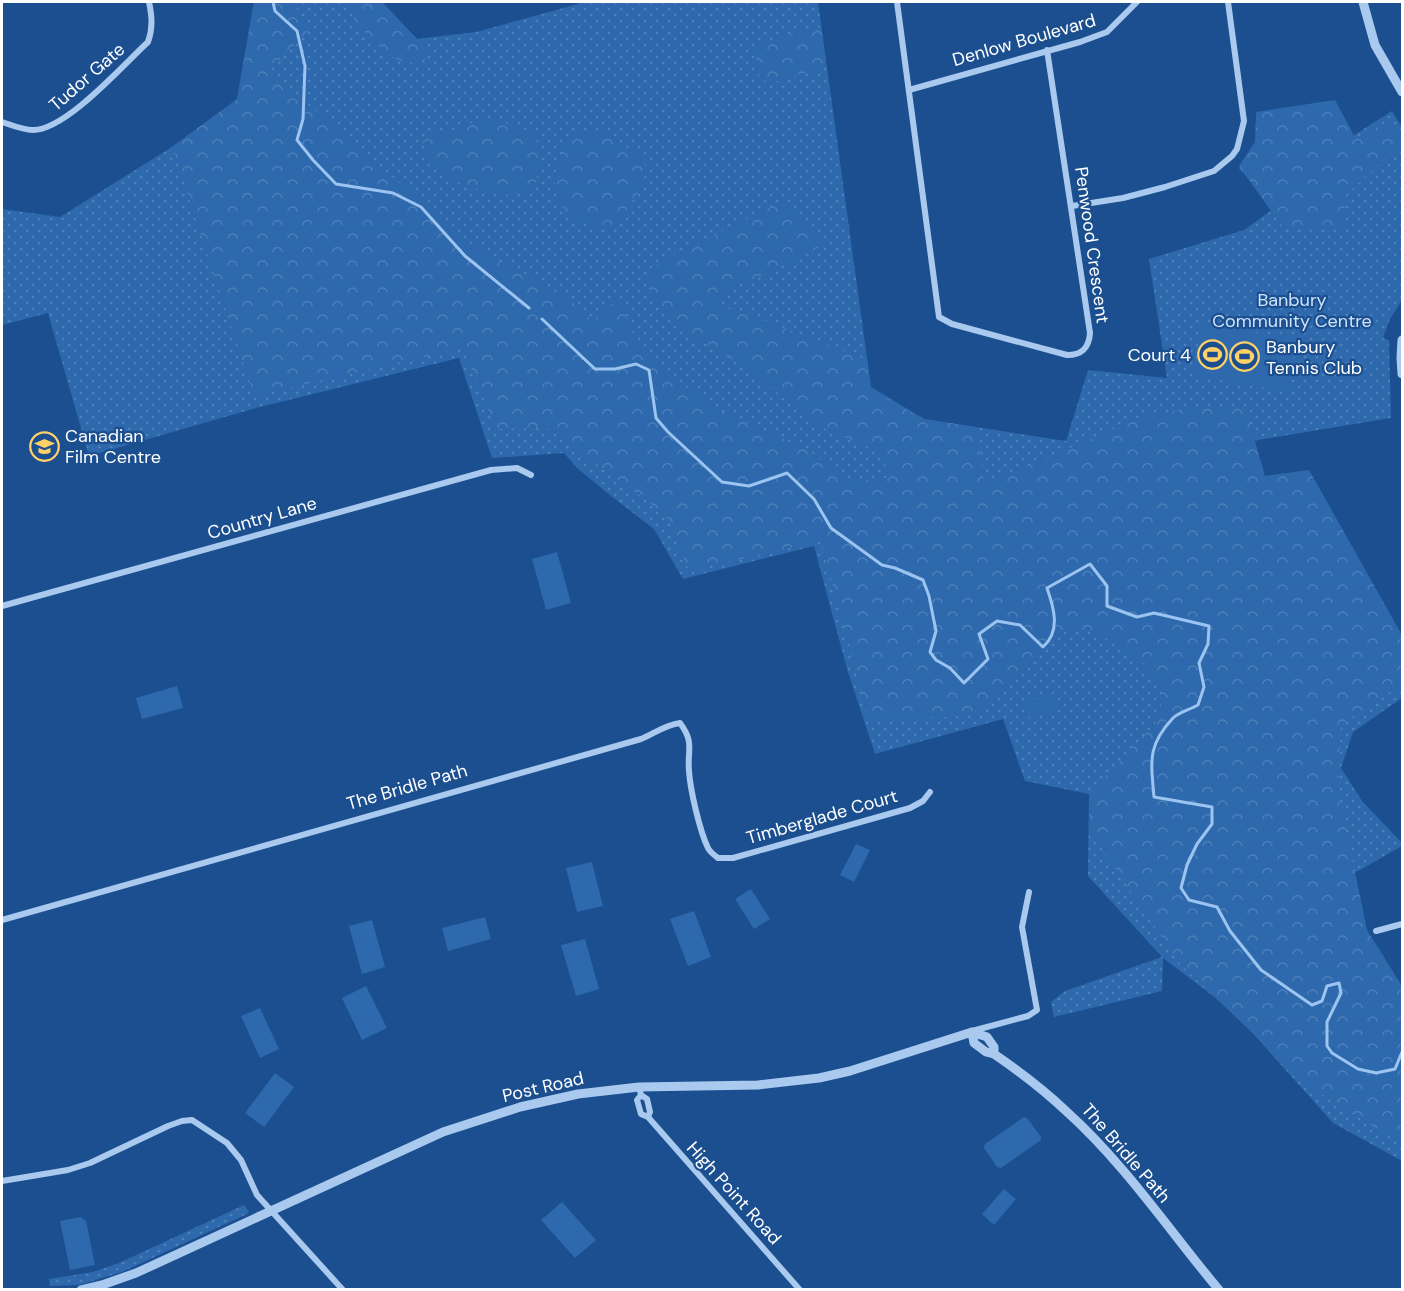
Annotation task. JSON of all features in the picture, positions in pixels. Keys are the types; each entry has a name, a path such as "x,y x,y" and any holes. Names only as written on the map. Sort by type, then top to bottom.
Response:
{"street":[{"name":"Tudor Gate","path":"2,122 31,130 58,123 68,116 148,42 152,32 152,18 148,2"},
{"path":"897,2 909,90"},
{"name":"Denlow Boulevard","path":"909,90 1080,42 1107,32 1137,2"},
{"path":"1072,206 1123,198 1166,187 1214,171 1232,156 1237,149 1244,121 1228,2"},
{"path":"1363,2 1375,45 1402,92"},
{"name":"Penwood Crescent","path":"909,90 939,317 945,322 1067,355 1076,355 1084,351 1089,343 1090,333 1047,50"},
{"path":"1402,340 1402,374"},
{"name":"Country Lane","path":"2,606 491,470 517,468 531,475"},
{"name":"The Bridle Path","path":"2,920 641,739 666,725 680,723 688,734 691,747 689,770 693,796 708,848 718,858"},
{"name":"Timberglade Court","path":"718,858 733,858 910,808 922,801 930,792"},
{"name":"Post Road","path":"81,1290 136,1273 443,1132 520,1107 578,1094 758,1085 819,1078 850,1071 1028,1016 1037,1010 1022,927 1029,892"},
{"path":"1376,931 1402,924"},
{"name":"The Bridle Path","path":"972,1032 987,1037 994,1047 994,1054 1066,1111 1097,1142 1219,1290"},
{"name":"High Point Road","path":"640,1091 637,1100 641,1114 648,1117 800,1290"},
{"path":"2,1181 69,1170 90,1163 182,1120 192,1120 227,1143 241,1160 257,1195 343,1290"}],"green space":[{"name":"Banbury Community Centre","path":"254,2 382,2 417,39 476,32 585,2 818,2 871,387 924,419 1066,441 1088,370 1167,378 1149,259 1244,230 1277,206 1239,169 1243,165 1348,139 1392,111 1402,127 1402,300 1390,319 1383,338 1389,340 1391,418 1246,442 1287,540 1369,616 1402,685 1402,698 1353,732 1341,768 1362,801 1402,843 1402,846 1346,878 1329,917 1402,1013 1402,1161 1333,1123 1233,1011 1163,958 1162,991 1054,1017 1051,1002 1065,991 1162,957 1088,876 1089,794 1025,781 1003,719 875,754 847,669 814,546 683,579 654,529 577,468 564,453 492,458 459,358 256,408 89,456 48,313 2,325 2,209 60,217 172,147 237,100"},
{"path":"254,2 292,2 311,28 271,69 299,97 472,245 573,302 592,321 617,300 646,354 663,371 723,412 810,451 848,482 891,477 879,452 812,423 752,371 675,326 649,290 649,269 780,203 825,244 749,282 729,286 721,296 722,307 750,315 867,360 871,388 923,419 976,427 984,482 1030,466 1140,417 1194,408 1245,406 1265,476 1309,470 1402,635 1402,684 1341,725 1338,789 1367,930 1402,986 1402,1144 1308,1086 1180,964 1089,829 1089,794 1160,718 1162,686 1141,661 1096,632 1072,628 1051,639 995,695 970,716 869,720 820,541 689,571 666,515 547,428 496,429 463,348 254,396 172,147 237,99"},
{"path":"349,2 382,2 417,39 428,38 424,65 404,62 389,56 355,22"},
{"path":"821,27 826,66 768,84 754,70 759,46"},
{"path":"1335,100 1356,139 1391,120 1402,142 1345,196 1344,230 1281,225 1239,166 1255,142 1256,112"},
{"path":"476,121 517,124 536,137 540,165 534,190 506,195 475,189 449,179 430,166 423,142 430,134 444,133"},
{"path":"596,130 643,157 647,171 637,194 622,218 605,229 592,226 571,215 558,199 555,189 558,163 572,133"},
{"name":"Banbury Tennis Club","path":"1202,324 1296,339 1288,391 1194,376"},
{"path":"557,552 571,603 546,610 532,559"},
{"path":"177,686 183,708 142,719 136,698"},
{"path":"1056,693 1061,709 1026,718 1022,702"},
{"path":"856,844 870,850 854,882 840,875"},
{"path":"592,862 603,906 577,912 566,868"},
{"path":"751,889 770,919 754,929 735,899"},
{"path":"694,911 711,957 688,966 670,919"},
{"path":"485,917 491,939 448,951 442,928"},
{"path":"372,920 385,967 362,974 349,926"},
{"path":"585,939 599,989 576,996 561,945"},
{"path":"366,986 387,1028 362,1040 342,998"},
{"path":"260,1008 279,1049 260,1058 241,1016"},
{"path":"275,1073 294,1087 264,1127 245,1113"},
{"path":"1024,1117 1027,1118 1041,1140 1001,1168 997,1167 984,1148 985,1144"},
{"path":"1004,1189 1016,1199 994,1225 982,1214"},
{"path":"562,1202 596,1240 575,1258 541,1220"},
{"path":"244,1205 249,1212 247,1214 122,1272 79,1285 50,1286 49,1279 93,1272 119,1263"},
{"path":"80,1217 86,1221 95,1265 70,1270 60,1221"}],"waterway":[{"path":"273,2 275,11 297,31 305,66 303,119 297,140 313,160 336,184 393,193 421,207 465,256 529,308"},
{"path":"542,319 595,369 615,369 636,364 649,370 656,418 722,482 749,486 787,473 814,499 831,528 882,565 923,580 929,596 936,631 930,652 936,660 950,668 964,683 988,659 979,634 997,621 1020,625 1043,647 1049,641 1054,627 1054,611 1047,588 1090,564 1107,586 1107,606 1137,617 1154,613 1209,626 1208,644 1199,663 1204,687 1198,705 1178,714 1165,728 1155,746 1152,764 1154,797 1212,807 1212,824 1197,844 1187,865 1181,888 1189,900 1217,907 1230,931 1261,970 1312,1005 1322,1001 1327,986 1339,983 1341,993 1327,1022 1327,1046 1332,1053 1358,1069 1376,1073 1395,1069 1402,1052"}],"place":[{"name":"Court 4","path":"1212,355"},
{"name":"Banbury Tennis Club","path":"1245,357"},
{"name":"Canadian Film Centre","path":"44,446"}]}
